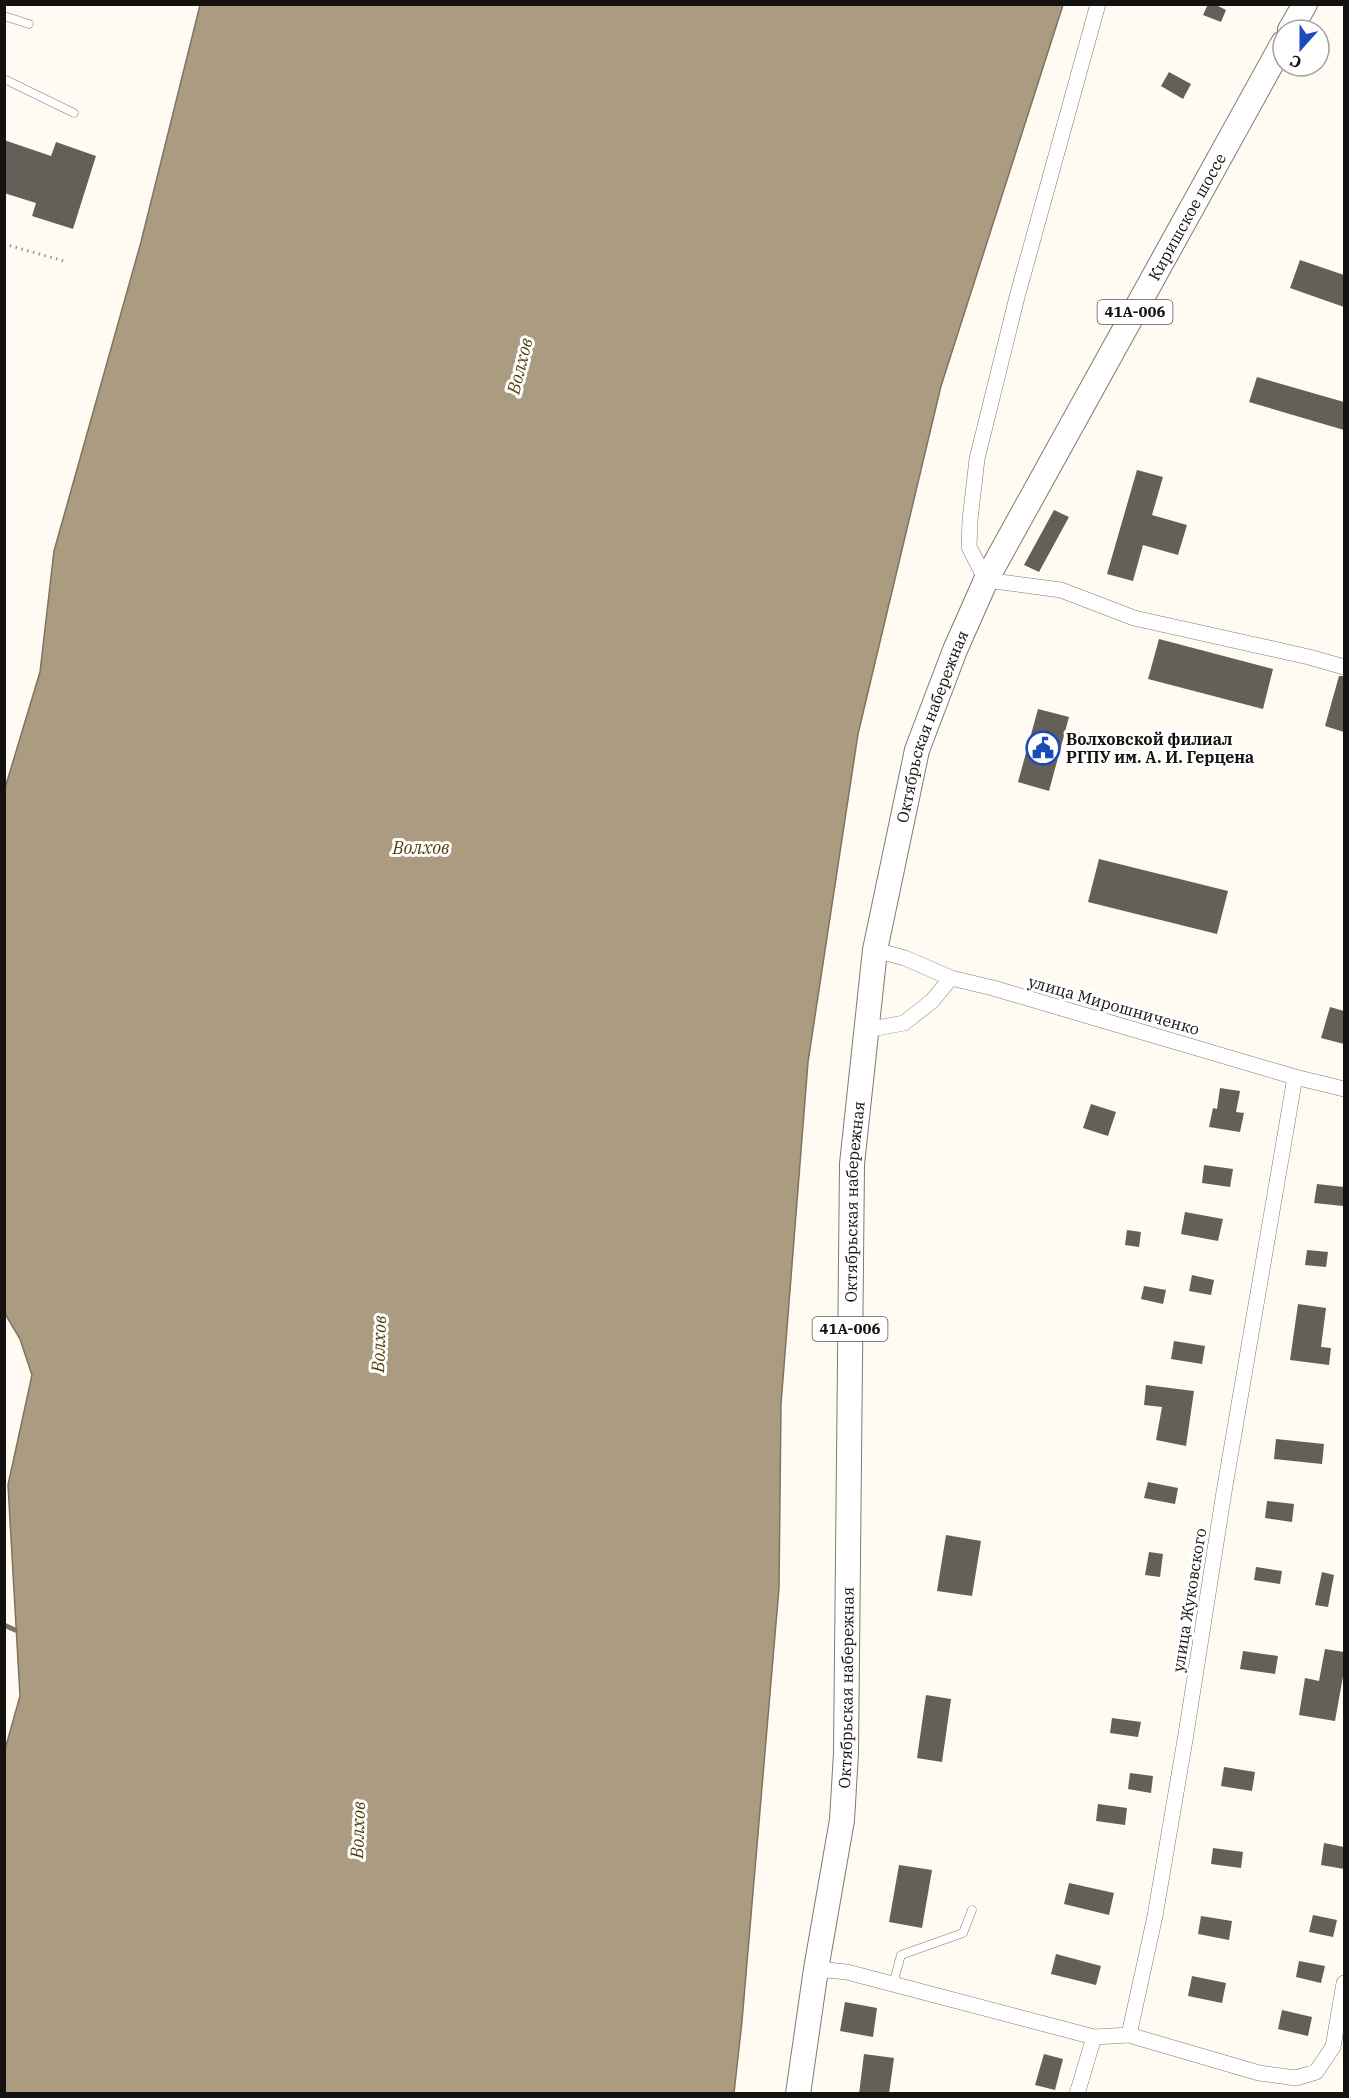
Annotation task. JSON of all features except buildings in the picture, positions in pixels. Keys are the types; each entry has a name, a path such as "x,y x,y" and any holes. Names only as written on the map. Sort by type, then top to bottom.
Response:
{"main road":[{"path":"1297,18 1305,4"},
{"name":"Киришское шоссе","path":"986,580 1271,66"},
{"name":"Октябрьская набережная","path":"798,2094 816,1969 842,1820 846,1753 852,1164 875,950 917,750 955,650 986,580"}],"street":[{"path":"1098,4 1017,297 977,459 969,547 986,580 1061,590 1134,618 1344,667"},
{"name":"улица Мирошниченко","path":"875,950 905,958 951,978 1344,1089"},
{"path":"866,1030 904,1023 932,1001 951,978"},
{"name":"улица Жуковского","path":"1130,2035 1155,1916 1295,1077"},
{"path":"816,1969 847,1972 1094,2037 1130,2035 1259,2073 1296,2078 1316,2072 1333,2047 1344,1983"},
{"path":"1077,2094 1094,2037"}],"lane":[{"path":"4,16 29,24"},
{"path":"4,80 74,113"},
{"path":"893,1984 901,1955 963,1933 972,1910"}],"path":[{"path":"4,244 64,261"}],"water":[{"name":"Волхов","path":"200,5 1063,5 941,386 858,734 808,1062 781,1404 779,1588 734,2093 5,2093 4,1753 20,1696 8,1485 32,1375 20,1339 4,1312 5,788 40,672 54,551 141,242"}],"waterway":[{"path":"4,1625 15,1630"}],"place":[{"name":"Волховской филиал РГПУ им. А. И. Герцена","path":"1043,748"}]}
